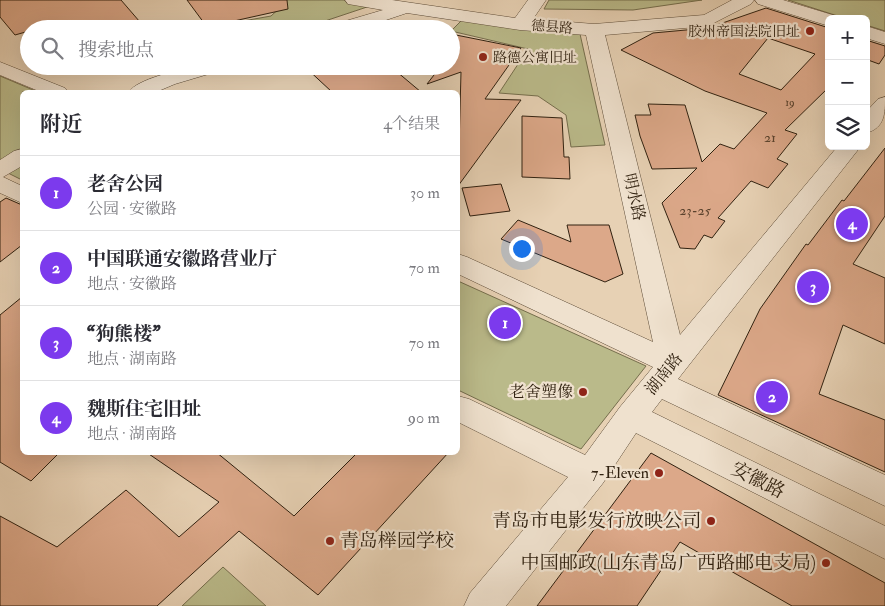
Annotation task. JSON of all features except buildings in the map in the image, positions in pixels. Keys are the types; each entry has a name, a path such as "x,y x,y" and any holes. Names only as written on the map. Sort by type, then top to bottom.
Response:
{"street":[{"name":"德县路","path":"354,0 416,4 520,24 594,30 708,20 746,0"},
{"path":"520,24 537,0"},
{"path":"764,0 825,19"},
{"path":"367,20 416,4"},
{"name":"明水路","path":"594,30 665,374"},
{"path":"870,33 885,38"},
{"path":"0,68 53,90"},
{"path":"144,90 185,75"},
{"path":"870,121 885,103"},
{"name":"湖南路","path":"483,606 591,473 631,416 847,150"},
{"path":"0,171 20,157"},
{"path":"0,184 20,194"},
{"path":"460,264 885,491"},
{"path":"460,409 591,473"},
{"name":"安徽路","path":"631,416 885,544"}],"green space":[{"path":"267,0 388,0 328,20 249,20 271,16 284,4"},
{"path":"549,0 702,0 633,10 544,9"},
{"path":"788,0 885,0 885,31 870,26 870,15 835,15"},
{"path":"462,20 580,34 605,145 571,147 566,115 538,96 499,93 528,49 460,33 460,22"},
{"path":"0,76 33,90 20,90 20,179 0,169"},
{"path":"460,282 646,366 581,449 460,391"},
{"path":"223,567 266,606 182,606"}],"place":[{"name":"胶州帝国法院旧址","path":"810,31"},
{"name":"路德公寓旧址","path":"483,57"},
{"name":"魏斯住宅旧址","path":"852,224"},
{"name":"“狗熊楼”","path":"813,287"},
{"name":"老舍公园","path":"505,323"},
{"name":"老舍塑像","path":"583,392"},
{"name":"中国联通安徽路营业厅","path":"772,397"},
{"name":"7-Eleven","path":"659,473"},
{"name":"青岛市电影发行放映公司","path":"711,521"},
{"name":"青岛榉园学校","path":"330,541"},
{"name":"中国邮政(山东青岛广西路邮电支局)","path":"826,563"}]}
